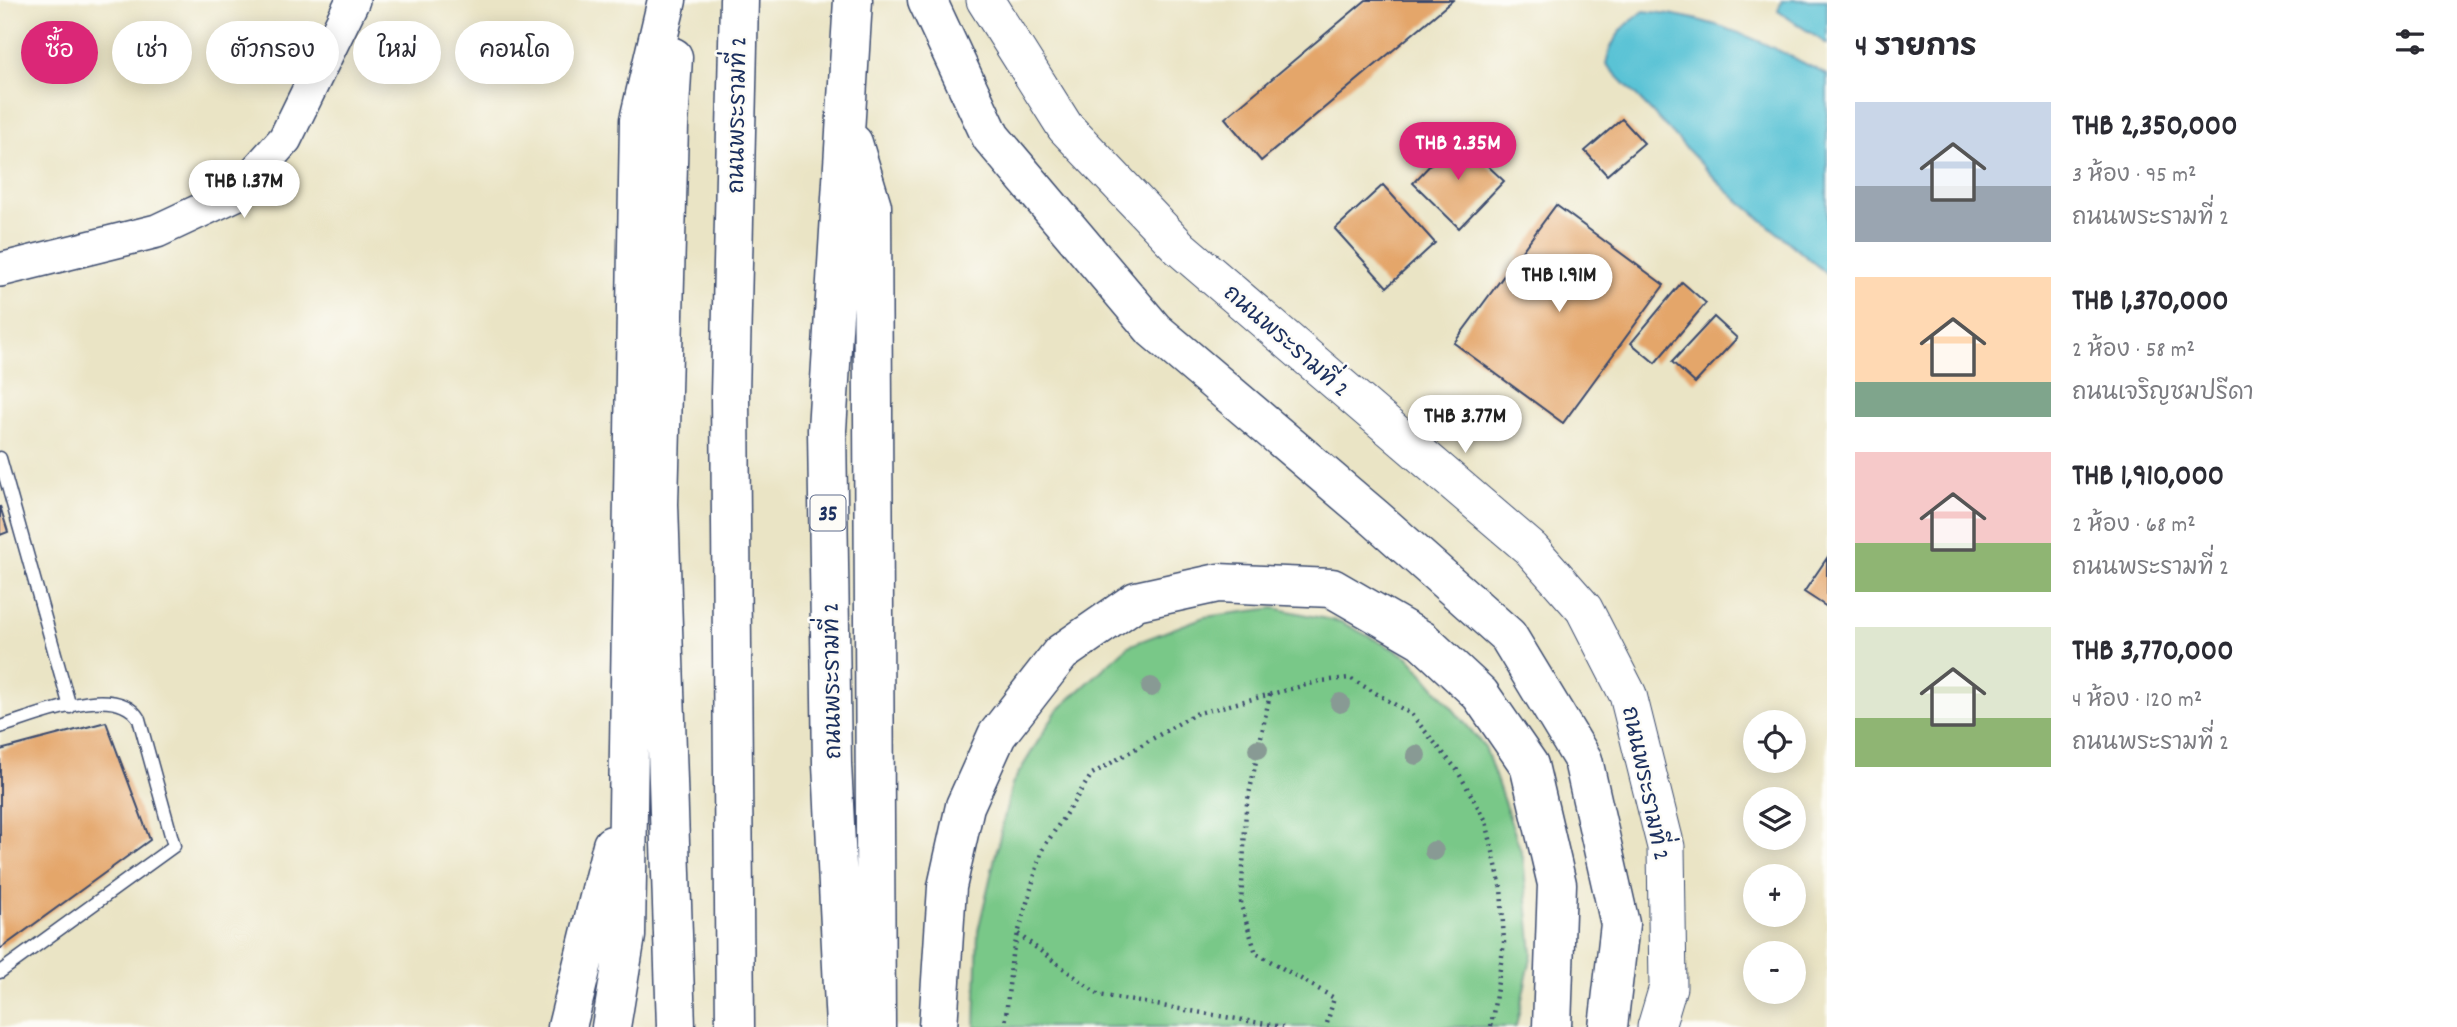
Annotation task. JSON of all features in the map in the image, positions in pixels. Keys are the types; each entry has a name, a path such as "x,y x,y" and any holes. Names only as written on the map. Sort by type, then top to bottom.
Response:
{"highway":[{"path":"611,1027 626,936 639,120 667,0"},
{"path":"676,1027 659,504 669,126 677,0"},
{"name":"ถนนพระรามที่ 2","path":"735,1027 730,396 739,0"},
{"name":"ถนนพระรามที่ 2","path":"845,1027 832,764 827,429 853,0"},
{"path":"927,0 990,137 1154,330 1375,518 1508,636 1583,760 1620,924 1608,1027"},
{"path":"846,119 872,206 876,1027"},
{"path":"938,1027 947,887 965,806 998,735 1061,653 1125,608 1136,601 1218,583 1332,588 1422,640 1480,694 1529,765 1557,884 1552,1027"},
{"path":"567,1027 628,779"},
{"path":"628,779 650,906 658,1027"}],"main road":[{"name":"ถนนพระรามที่ 2","path":"985,0 1065,127 1180,248 1531,549 1584,609 1628,695 1666,847 1668,987 1656,1027"}],"street":[{"path":"0,270 157,231 236,194 285,139 353,0"}],"lane":[{"path":"0,457 70,708"},
{"path":"0,727 104,699 133,710 139,719 174,846 0,972"}],"path":[{"path":"1005,1027 1018,934 1042,850 1092,774 1195,714 1321,681 1349,678 1411,714 1457,770 1486,821 1501,887 1504,943 1492,1025 1483,1027"},
{"path":"1270,694 1246,809 1241,905 1256,953 1334,998 1326,1027"},
{"path":"1018,934 1099,995 1283,1027"}],"green space":[{"path":"1274,608 1341,622 1409,657 1485,747 1523,857 1532,953 1516,1027 975,1027 978,931 1012,784 1056,712 1128,646 1204,617"}],"water":[{"path":"1782,0 1827,0 1827,44 1778,11"},
{"path":"1644,11 1717,25 1782,52 1827,75 1827,274 1726,190 1606,64 1619,33"}],"building":[{"path":"1366,0 1453,0 1261,161 1225,118"},
{"path":"1622,119 1644,143 1607,175 1585,151"},
{"path":"1457,137 1504,181 1459,228 1413,183"},
{"path":"1383,185 1435,243 1387,287 1335,229"},
{"path":"1556,205 1664,285 1563,423 1454,343"},
{"path":"1682,282 1706,303 1655,363 1631,343"},
{"path":"1714,317 1737,338 1695,383 1672,362"},
{"path":"0,506 8,532 0,535"},
{"path":"1827,558 1827,607 1804,592"},
{"path":"106,722 150,840 0,949 0,750"}]}
